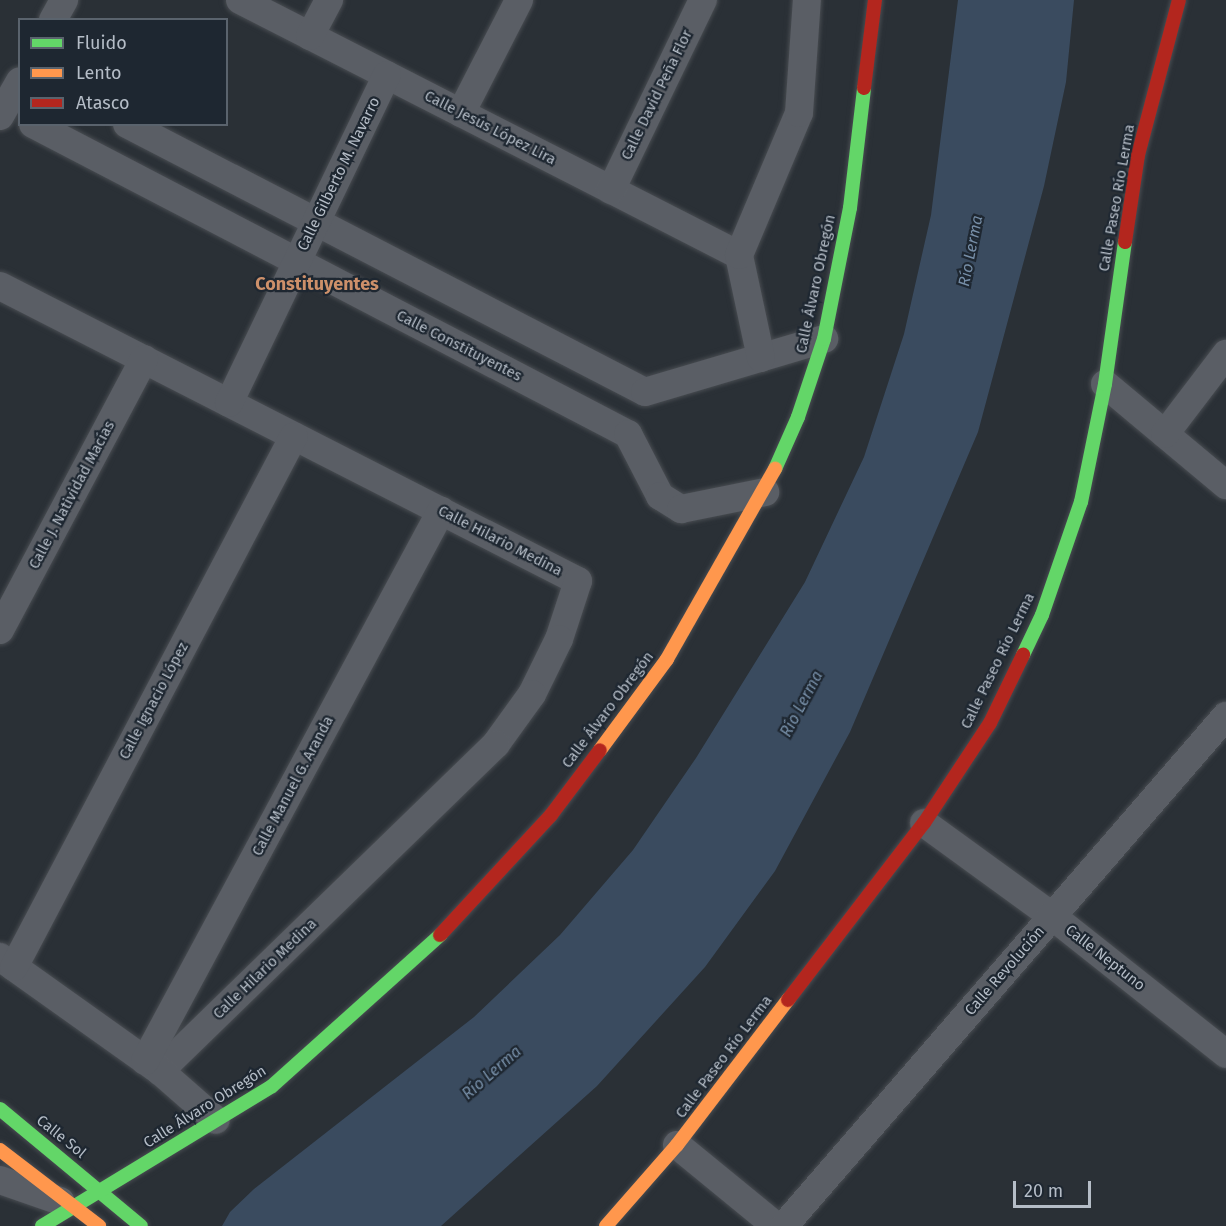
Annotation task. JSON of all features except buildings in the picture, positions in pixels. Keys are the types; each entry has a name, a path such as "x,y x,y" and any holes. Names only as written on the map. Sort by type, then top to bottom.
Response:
{"street":[{"path":"54,18 64,0"},
{"name":"Calle Jesús López Lira","path":"240,0 739,255"},
{"path":"310,36 329,0"},
{"path":"461,113 519,0"},
{"name":"Calle David Peña Flor","path":"611,190 703,0"},
{"path":"761,358 739,255 799,113 807,0"},
{"name":"Calle Álvaro Obregón","path":"42,1226 272,1086 419,958 551,816 666,660 765,492 798,417 824,339 850,208 875,0"},
{"name":"Calle Paseo Río Lerma","path":"606,1226 677,1145 924,823 990,723 1042,615 1081,502 1105,384 1138,154 1179,0"},
{"name":"Calle Gilberto M. Navarro","path":"229,403 387,75"},
{"path":"8,114 18,86"},
{"name":"Calle Constituyentes","path":"37,126 628,434"},
{"path":"132,126 645,392 824,339"},
{"name":"Calle Hilario Medina","path":"0,286 578,581 559,639 536,685 496,744 152,1066"},
{"path":"1165,434 1226,354"},
{"name":"Calle J. Natividad Macías","path":"0,630 144,359"},
{"path":"1105,384 1226,485"},
{"path":"645,392 628,434 660,496 681,509 765,492"},
{"name":"Calle Ignacio López","path":"7,962 294,436"},
{"name":"Calle Manuel G. Aranda","path":"152,1066 441,511"},
{"name":"Calle Revolución","path":"784,1226 1226,716"},
{"name":"Calle Neptuno","path":"924,823 1052,916 1226,1053"},
{"path":"7,962 152,1066 216,1120"},
{"name":"Calle Sol","path":"0,1109 101,1190 141,1226"},
{"path":"677,1145 776,1226"},
{"path":"0,1150 77,1206 99,1226"},
{"path":"0,1180 77,1206"}],"water":[{"name":"Río Lerma","path":"958,0 1074,0 1066,82 1044,186 978,432 850,732 775,871 705,967 597,1086 441,1226 222,1226 230,1212 254,1189 474,1017 560,935 633,850 696,758 805,582 864,457 904,334 931,215"}],"traffic: fast":[{"path":"775,469 798,417 824,339 850,208 864,88"},
{"path":"1023,655 1042,615 1081,502 1105,384 1125,242"},
{"path":"42,1226 272,1086 440,935"},
{"path":"0,1109 141,1226"}],"traffic: slow":[{"path":"600,750 667,659 775,469"},
{"path":"606,1226 677,1145 788,1000"},
{"path":"0,1150 99,1226"}],"traffic: jam":[{"path":"864,88 875,0"},
{"path":"1125,242 1138,155 1179,0"},
{"path":"788,1000 924,823 990,723 1023,655"},
{"path":"440,935 551,815 600,750"}],"district":[{"name":"Constituyentes","path":"317,284"}]}
